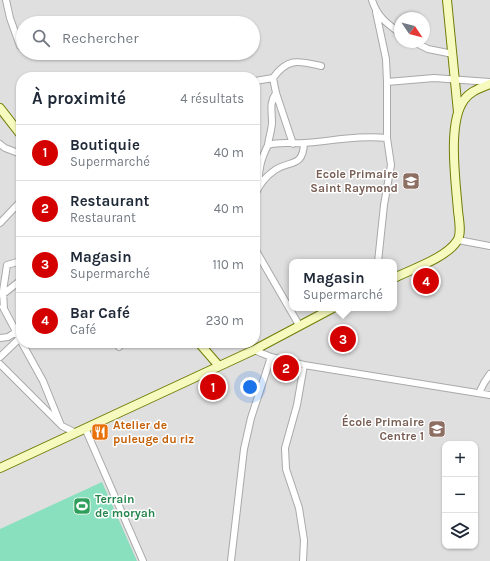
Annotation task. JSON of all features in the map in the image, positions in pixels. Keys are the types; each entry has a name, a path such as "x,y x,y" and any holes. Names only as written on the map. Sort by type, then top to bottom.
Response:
{"street":[{"path":"6,0 16,35"},
{"path":"372,0 386,58 388,138 391,165 384,205 378,259"},
{"path":"397,277 447,252 458,240 460,224 455,171 455,129 458,112 447,0"},
{"path":"376,12 384,22 394,29"},
{"path":"426,48 453,54"},
{"path":"293,144 276,93 273,78 281,66 295,62 321,66"},
{"path":"260,80 273,78"},
{"path":"387,82 434,78 490,83"},
{"path":"458,112 465,99 476,90 490,83"},
{"path":"260,166 268,145 272,121 270,111 273,98 276,93"},
{"path":"0,108 16,129"},
{"path":"268,145 278,141 293,144 361,138 388,138"},
{"path":"260,185 276,170 299,161 304,152 304,143"},
{"path":"0,144 5,148 16,152"},
{"path":"0,223 16,206"},
{"path":"458,240 490,246"},
{"path":"260,257 289,309"},
{"path":"4,309 2,295 7,265 16,262"},
{"path":"2,295 16,284"},
{"path":"0,302 16,332 8,337 0,338"},
{"path":"290,311 298,325"},
{"path":"260,347 327,311"},
{"path":"0,357 16,344"},
{"path":"25,348 43,381 62,426"},
{"path":"203,348 219,366"},
{"path":"0,468 74,432 258,348"},
{"path":"254,350 271,357 304,365 490,395"},
{"path":"231,561 244,449 251,418 271,357"},
{"path":"0,364 62,426 74,432"},
{"path":"303,561 304,540 299,508 286,469 285,448 298,405 304,365"},
{"path":"479,393 490,374"},
{"path":"85,428 143,561"}],"shaded area":[{"path":"0,0 490,0 490,561 0,561"}],"green space":[{"name":"Terrain de moryah","path":"102,482 137,561 0,561 0,529"}],"place":[{"name":"Ecole Primaire Saint Raymond","path":"411,181"},
{"name":"Bar Café","path":"426,281"},
{"name":"Magasin","path":"343,339"},
{"name":"Restaurant","path":"286,368"},
{"name":"Boutiquie","path":"213,387"},
{"name":"École Primaire Centre 1","path":"437,429"},
{"name":"Atelier de puleuge du riz","path":"100,432"},
{"name":"Terrain de moryah","path":"82,506"}]}
